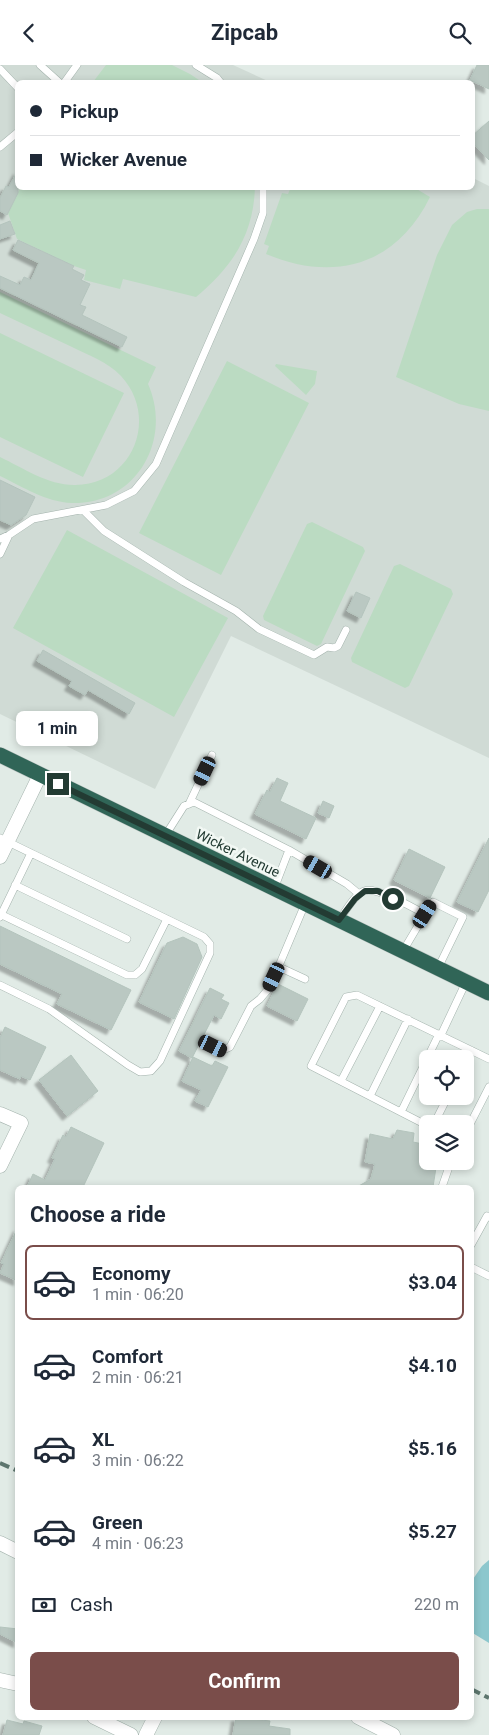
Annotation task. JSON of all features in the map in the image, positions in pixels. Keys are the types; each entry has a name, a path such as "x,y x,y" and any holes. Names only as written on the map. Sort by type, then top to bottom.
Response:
{"highway":[{"name":"Wicker Avenue","path":"0,755 489,993"}],"street":[{"path":"0,857 4,840 40,775"},
{"path":"0,1113 21,1123 0,1166"},
{"path":"0,1543 15,1550"},
{"path":"0,1680 15,1683"},
{"path":"100,1720 131,1735"},
{"path":"146,1735 154,1720"},
{"path":"364,1720 393,1735"}],"lane":[{"path":"40,65 57,80"},
{"path":"66,80 78,65"},
{"path":"196,65 219,80"},
{"path":"0,69 15,84"},
{"path":"0,147 15,134"},
{"path":"0,539 33,519 106,505 134,491 156,464 254,239 263,213 264,190"},
{"path":"83,510 104,531 184,582 236,611 259,629 289,644 314,655 326,647 334,648 338,646 346,630"},
{"path":"0,554 9,535"},
{"path":"189,804 212,755"},
{"path":"165,836 184,806 194,802 290,850 347,884 360,895"},
{"path":"0,985 49,1009 140,1072 151,1071 160,1061 210,953 210,944 204,937 4,840"},
{"path":"274,889 290,850"},
{"path":"31,853 0,915 127,975 135,975 142,969 167,919"},
{"path":"15,885 127,939"},
{"path":"339,920 365,891 378,891 425,914"},
{"path":"403,951 433,902 463,917 438,968"},
{"path":"213,1046 223,1050 230,1047 251,1006 270,987 305,904"},
{"path":"279,967 305,979"},
{"path":"401,1112 466,982"},
{"path":"419,1121 312,1066 346,997 358,995 471,1050"},
{"path":"341,1081 380,1006"},
{"path":"370,1096 408,1019"},
{"path":"474,1052 489,1059"},
{"path":"474,1116 489,1087"},
{"path":"443,1185 447,1170"},
{"path":"474,1239 486,1215 489,1217"},
{"path":"474,1268 489,1276"}],"shaded area":[{"path":"0,65 233,65 266,80 15,80 15,190 475,190 475,179 489,186 489,758 231,636 155,789 0,714"}],"green space":[{"path":"106,65 172,65 199,80 95,80"},
{"path":"19,190 255,190 250,221 238,249 220,274 196,297 123,279 120,289 84,280 86,270 17,239 8,213"},
{"path":"290,190 418,190 430,197 416,220 400,239 382,253 361,262 339,267 316,267 291,263 266,254 269,246 264,244 282,193 288,194"},
{"path":"477,209 489,209 489,411 459,404 396,377 437,255 452,225 467,212"},
{"path":"0,292 156,367 148,384 155,405 156,427 152,447 143,465 131,481 114,493 95,501 62,502 35,493 0,476 0,457 55,482 74,485 94,482 111,474 125,462 134,447 139,429 138,411 133,393 116,371 98,359 0,313"},
{"path":"0,333 124,393 83,477 0,437"},
{"path":"227,361 309,403 221,575 139,533"},
{"path":"276,364 317,371 315,384 306,395 275,366"},
{"path":"312,522 363,547 365,551 321,644 317,646 264,620 263,616 307,524"},
{"path":"67,530 228,618 174,717 13,628"},
{"path":"400,564 451,589 453,594 409,686 405,688 352,662 351,658 394,566"}],"water":[{"path":"489,1560 489,1643 474,1634 474,1578"}],"building":[{"path":"477,65 489,65 489,89 475,82 475,80 470,80"},
{"path":"489,121 489,160 475,145 475,133"},
{"path":"15,176 15,190 18,190 18,193 7,215 0,211 0,198 6,186 9,187"},
{"path":"10,221 15,234 0,239 0,225"},
{"path":"18,240 74,266 72,269 84,275 81,280 90,284 80,305 86,307 82,315 127,337 122,347 0,288 0,276 20,285 24,277 31,280 39,263 13,250"},
{"path":"0,480 35,497 26,515 11,525 0,520"},
{"path":"356,592 370,598 361,618 347,611"},
{"path":"43,650 135,703 129,714 88,690 85,695 69,686 72,681 37,661"},
{"path":"277,778 288,783 280,801 316,818 306,839 255,814 267,790 270,792"},
{"path":"323,801 334,806 329,818 318,813"},
{"path":"489,838 489,890 478,912 457,902"},
{"path":"409,849 445,867 430,898 394,880"},
{"path":"0,926 131,990 111,1030 57,1004 62,994 0,964"},
{"path":"183,937 197,944 202,957 174,1019 139,1002 167,943"},
{"path":"278,984 308,999 297,1021 267,1006"},
{"path":"210,988 224,995 221,999 229,1003 221,1019 214,1015 192,1058 179,1051"},
{"path":"5,1027 46,1047 30,1080 21,1076 20,1079 0,1070 0,1038"},
{"path":"71,1055 98,1091 67,1116 39,1080"},
{"path":"193,1057 212,1066 215,1061 228,1067 208,1107 195,1101 201,1090 182,1081"},
{"path":"71,1127 104,1143 84,1185 28,1185 33,1174 45,1180 55,1159 52,1158 63,1135 66,1137"},
{"path":"397,1130 414,1133 413,1142 419,1143 419,1170 436,1170 433,1185 360,1185 371,1179 375,1164 365,1162 370,1134 393,1139"},
{"path":"15,1233 15,1280 0,1273 4,1264 1,1263"},
{"path":"0,1627 15,1629 15,1642 0,1634"},
{"path":"7,1720 23,1724 24,1721 42,1726 39,1735 3,1735"},
{"path":"236,1720 270,1721 269,1726 290,1729 290,1735 233,1735"}],"railway":[{"path":"0,1463 15,1470"},
{"path":"474,1690 489,1698"}],"route":[{"path":"58,784 339,920 355,899 365,891 378,891 393,899"}]}
